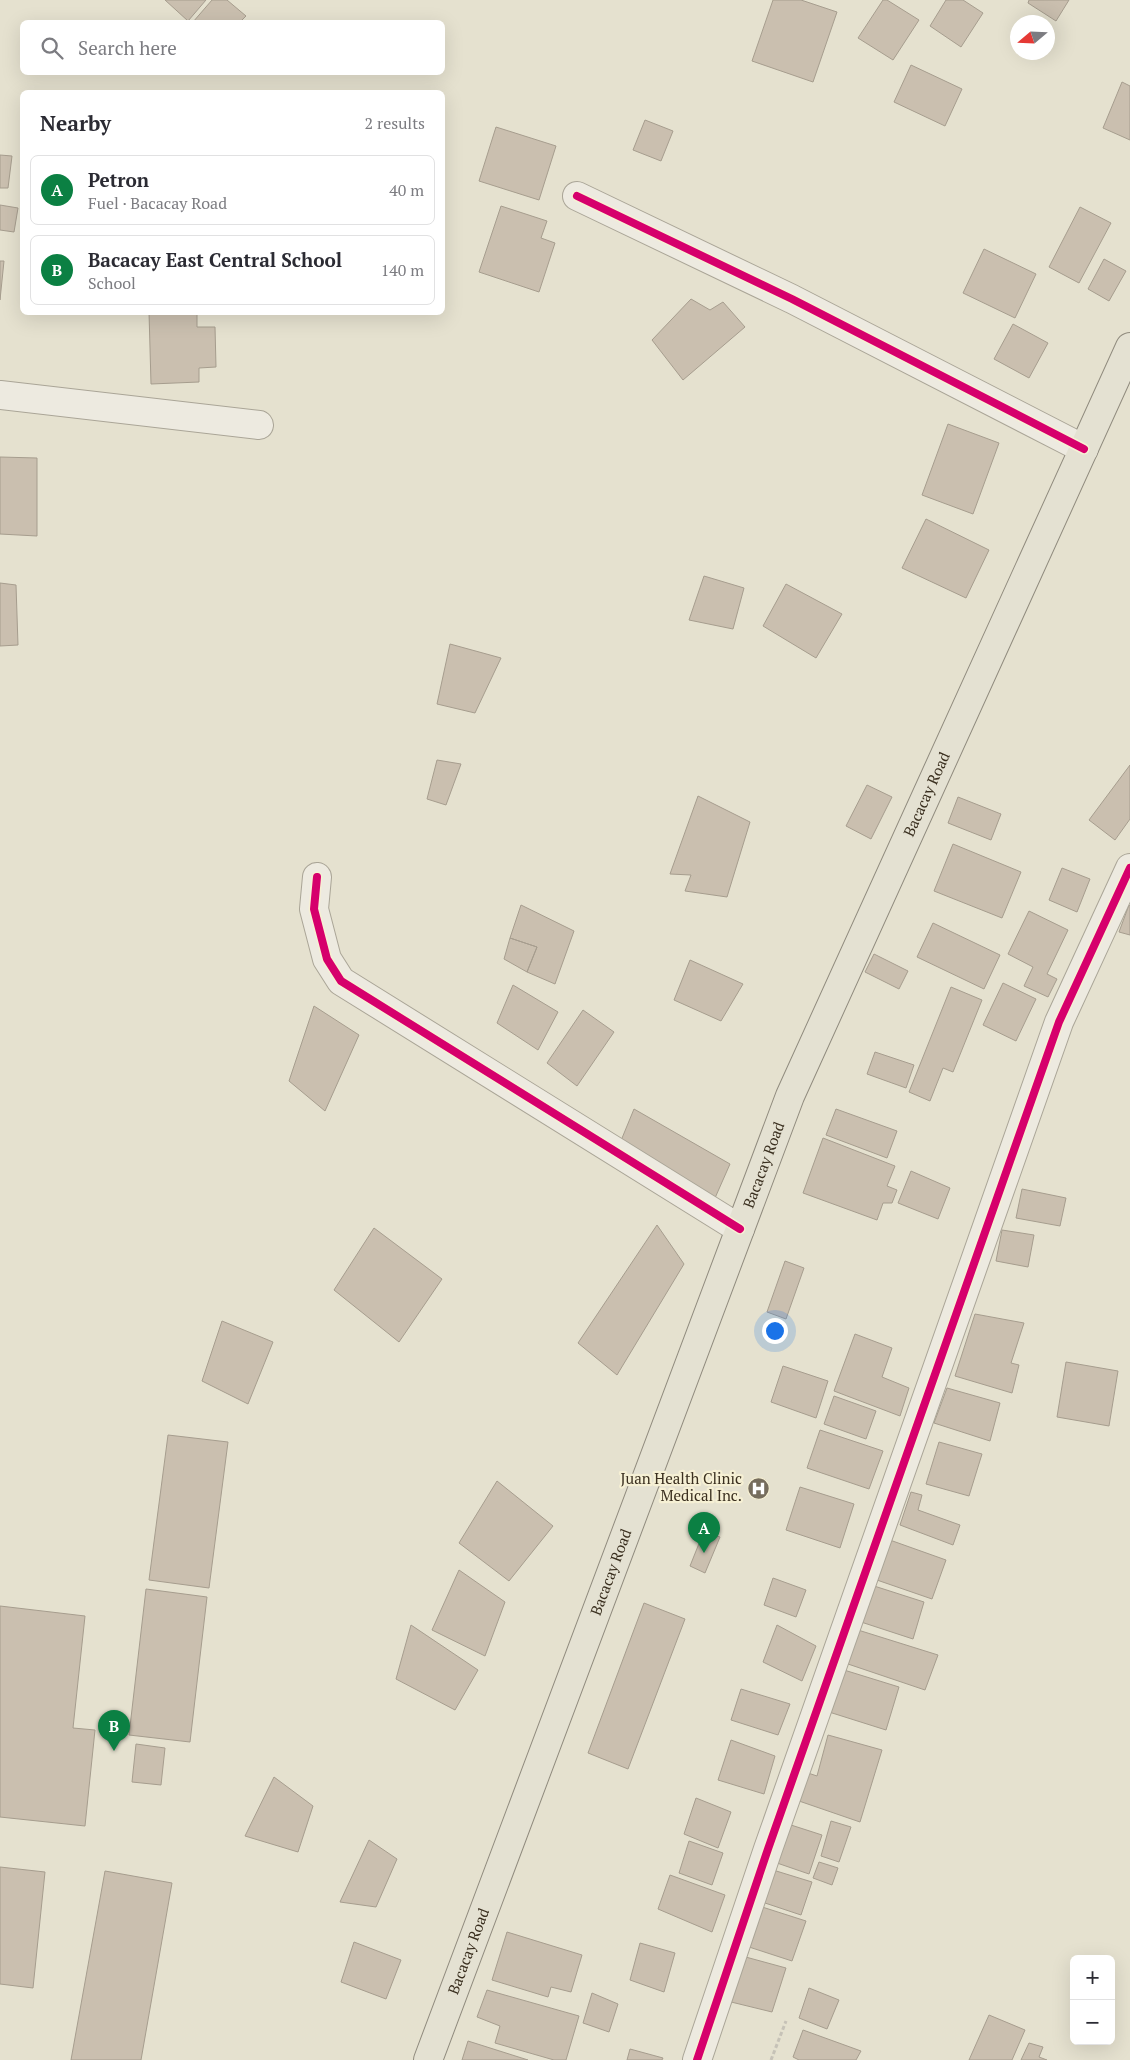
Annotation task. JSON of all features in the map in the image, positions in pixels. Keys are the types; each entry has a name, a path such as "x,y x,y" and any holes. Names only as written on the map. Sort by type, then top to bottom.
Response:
{"main road":[{"name":"Bacacay Road","path":"428,2060 790,1096 1130,346"}],"street":[{"path":"577,196 792,300 1084,449"},
{"path":"0,395 260,425"},
{"path":"697,2060 771,1840 1059,1022 1130,868"},
{"path":"317,877 314,909 327,959 341,981 740,1229"}],"path":[{"path":"772,2060 786,2021"}],"building":[{"path":"165,0 206,0 187,20"},
{"path":"212,0 227,0 246,16 242,20 195,20"},
{"path":"773,0 801,0 837,12 813,82 752,61"},
{"path":"883,0 887,0 919,20 893,60 858,38"},
{"path":"946,0 963,0 983,13 961,47 930,26"},
{"path":"1029,0 1069,0 1056,21 1055,15 1047,15 1028,3"},
{"path":"911,65 962,89 945,126 894,102"},
{"path":"1122,82 1130,86 1130,140 1103,128"},
{"path":"645,120 673,131 661,161 633,150"},
{"path":"496,127 556,146 539,200 479,181"},
{"path":"0,155 12,156 8,188 0,188"},
{"path":"0,205 18,208 14,232 0,230"},
{"path":"501,206 547,221 541,238 555,243 539,292 479,272"},
{"path":"1080,207 1111,223 1079,283 1049,267"},
{"path":"984,249 1036,274 1015,318 963,293"},
{"path":"1104,259 1126,271 1109,301 1088,289"},
{"path":"0,261 4,261 0,300"},
{"path":"691,299 710,310 723,302 745,327 683,380 652,340"},
{"path":"149,315 197,315 197,327 215,327 216,367 199,368 199,382 151,384"},
{"path":"1013,324 1048,343 1029,378 994,359"},
{"path":"948,424 999,443 973,514 922,495"},
{"path":"0,457 37,458 37,536 0,534"},
{"path":"926,519 989,550 966,598 902,568"},
{"path":"704,576 744,588 733,629 689,620"},
{"path":"0,583 16,585 18,645 0,646"},
{"path":"786,584 842,614 816,658 763,626"},
{"path":"450,644 501,658 475,713 437,704"},
{"path":"437,760 461,764 446,805 427,799"},
{"path":"1130,765 1130,819 1115,840 1089,820"},
{"path":"867,785 892,797 871,839 846,826"},
{"path":"698,796 750,822 727,897 685,891 691,875 670,874"},
{"path":"958,797 1001,814 991,840 948,823"},
{"path":"953,844 1021,872 1002,918 934,891"},
{"path":"1062,868 1090,879 1077,912 1049,900"},
{"path":"521,905 574,931 555,984 527,972 537,947 510,938"},
{"path":"1130,906 1130,935 1119,932"},
{"path":"1029,911 1068,930 1047,974 1057,979 1048,997 1024,986 1033,967 1008,954"},
{"path":"933,923 1000,955 984,989 917,957"},
{"path":"510,938 537,947 527,972 504,959"},
{"path":"874,954 908,971 899,989 865,972"},
{"path":"690,960 743,984 721,1021 674,1000"},
{"path":"1003,983 1036,999 1016,1041 983,1025"},
{"path":"513,985 558,1012 538,1050 497,1023"},
{"path":"951,987 982,1000 953,1072 943,1068 930,1101 909,1092"},
{"path":"314,1006 359,1035 325,1111 289,1081"},
{"path":"583,1010 614,1032 577,1086 547,1063"},
{"path":"875,1052 914,1065 906,1088 867,1074"},
{"path":"634,1109 730,1164 715,1198 620,1143"},
{"path":"836,1109 897,1131 887,1158 826,1135"},
{"path":"823,1138 895,1166 887,1186 897,1190 892,1203 883,1203 877,1220 803,1193"},
{"path":"911,1171 950,1188 938,1219 898,1203"},
{"path":"1022,1189 1066,1198 1060,1226 1016,1218"},
{"path":"657,1225 684,1264 617,1375 578,1343"},
{"path":"374,1228 442,1279 399,1342 334,1290"},
{"path":"1002,1230 1034,1235 1028,1267 996,1261"},
{"path":"785,1261 804,1268 786,1319 767,1312"},
{"path":"975,1314 1024,1323 1011,1363 1019,1365 1012,1393 955,1376"},
{"path":"222,1321 273,1342 248,1404 202,1381"},
{"path":"855,1334 892,1348 882,1377 909,1388 900,1416 834,1391"},
{"path":"1066,1362 1118,1371 1109,1426 1057,1417"},
{"path":"783,1366 828,1381 816,1418 771,1402"},
{"path":"947,1388 1000,1403 990,1441 934,1423"},
{"path":"834,1396 876,1411 866,1439 824,1424"},
{"path":"820,1430 883,1451 869,1489 807,1468"},
{"path":"168,1435 228,1442 209,1588 149,1580"},
{"path":"939,1442 982,1454 969,1496 926,1484"},
{"path":"497,1481 553,1526 509,1581 459,1543"},
{"path":"800,1487 854,1504 840,1548 786,1530"},
{"path":"911,1492 922,1495 918,1510 960,1525 953,1545 900,1525"},
{"path":"704,1531 720,1537 705,1573 690,1566"},
{"path":"887,1539 946,1560 932,1599 874,1579"},
{"path":"459,1570 505,1602 485,1656 432,1630"},
{"path":"773,1578 806,1590 796,1617 764,1605"},
{"path":"871,1585 924,1602 913,1639 858,1621"},
{"path":"146,1589 207,1597 190,1742 129,1735"},
{"path":"644,1603 685,1619 628,1769 588,1753"},
{"path":"0,1606 85,1616 73,1728 95,1730 85,1826 0,1817"},
{"path":"411,1625 478,1670 455,1710 396,1679"},
{"path":"777,1625 816,1646 802,1681 763,1662"},
{"path":"858,1630 938,1655 925,1690 845,1663"},
{"path":"844,1670 899,1687 886,1730 829,1712"},
{"path":"741,1689 790,1704 778,1735 731,1720"},
{"path":"828,1735 882,1750 860,1822 799,1801 808,1773 817,1776"},
{"path":"731,1740 775,1756 764,1794 718,1780"},
{"path":"136,1744 165,1748 161,1785 132,1782"},
{"path":"274,1777 313,1806 298,1852 245,1836"},
{"path":"696,1798 731,1812 718,1848 684,1834"},
{"path":"831,1821 851,1827 839,1862 821,1856"},
{"path":"791,1825 822,1835 809,1874 777,1863"},
{"path":"369,1840 397,1859 376,1907 340,1902"},
{"path":"689,1841 723,1853 712,1885 679,1873"},
{"path":"819,1862 838,1868 832,1885 813,1878"},
{"path":"0,1867 45,1872 33,1988 0,1984"},
{"path":"773,1870 812,1882 801,1915 762,1902"},
{"path":"105,1871 172,1883 141,2060 71,2060"},
{"path":"670,1875 725,1895 712,1932 658,1909"},
{"path":"759,1906 806,1921 792,1961 746,1946"},
{"path":"507,1932 582,1955 571,1992 551,1987 548,1997 492,1980"},
{"path":"354,1942 401,1960 386,1999 341,1982"},
{"path":"640,1943 675,1953 664,1992 630,1980"},
{"path":"742,1956 786,1968 772,2012 727,2001"},
{"path":"809,1988 839,2000 827,2029 799,2018"},
{"path":"487,1990 579,2016 566,2060 554,2060 495,2043 500,2026 477,2017"},
{"path":"592,1993 618,2004 609,2032 583,2023"},
{"path":"989,2015 1025,2030 1012,2060 969,2060"},
{"path":"803,2030 861,2051 856,2060 799,2060 793,2057"},
{"path":"468,2041 528,2060 462,2060"},
{"path":"1029,2043 1043,2047 1039,2057 1047,2060 1021,2060"},
{"path":"630,2049 663,2058 662,2060 627,2060"}],"cycle path":[{"path":"577,196 792,299 1084,449"},
{"path":"697,2060 768,1849 1059,1022 1130,868"},
{"path":"317,877 314,909 327,959 341,981 740,1229"}],"place":[{"name":"Juan Health Clinic Medical Inc.","path":"758,1488"},
{"name":"Petron","path":"704,1553"},
{"name":"Bacacay East Central School","path":"114,1751"}]}
